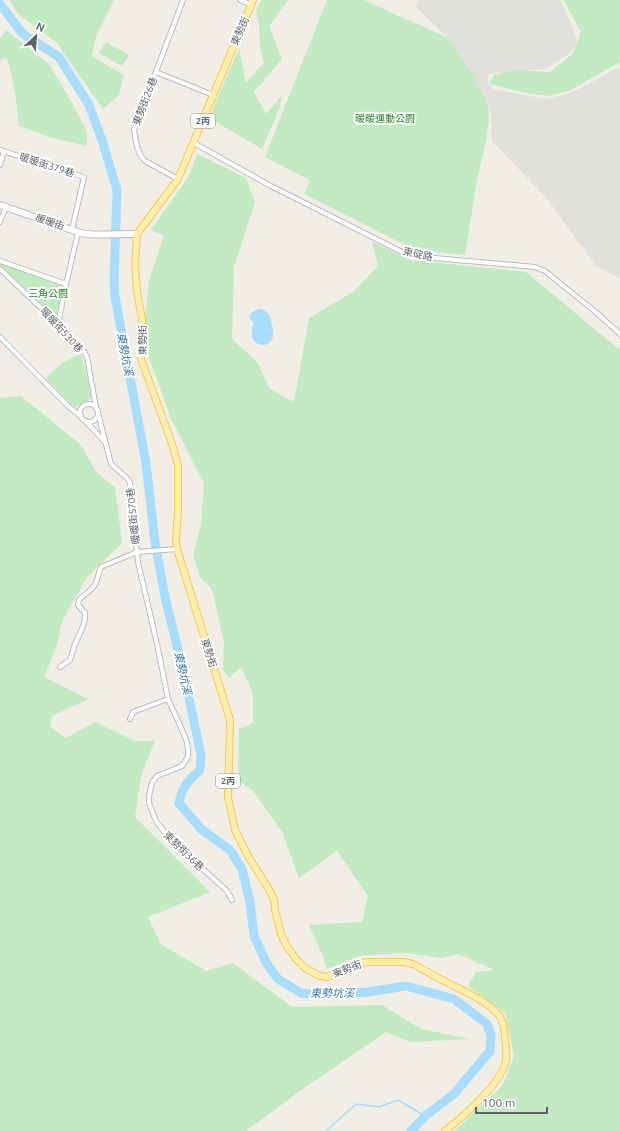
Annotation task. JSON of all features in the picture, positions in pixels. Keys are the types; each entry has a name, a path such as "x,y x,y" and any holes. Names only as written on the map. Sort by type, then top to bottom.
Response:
{"main road":[{"name":"東勢街","path":"252,2 178,179 134,234 135,264 142,319 141,359 172,441 178,465 177,550 230,720 228,797 235,830 248,856 274,900 281,934 286,945 296,959 305,968 320,976 326,977 339,974 355,964 367,962 404,962 412,964 474,996 492,1009 501,1018 505,1036 506,1060 502,1071 467,1113 444,1131"}],"street":[{"name":"東勢街26巷","path":"178,179 145,161 141,156 135,139 134,130 183,0"},
{"path":"240,0 252,2"},
{"name":"東勢街26巷","path":"156,72 213,95"},
{"name":"東碇路","path":"194,143 271,186 406,254 423,257 535,267 545,271 620,334"},
{"name":"暖暖街379巷","path":"0,165 2,151 84,177 72,230"},
{"path":"0,222 3,206"},
{"name":"暖暖街","path":"3,206 78,233 134,234"},
{"path":"58,324 78,233"},
{"path":"0,261 66,284"},
{"name":"暖暖街530巷","path":"0,269 82,348 87,357 96,408"},
{"path":"0,337 104,441"},
{"path":"80,416 81,407 86,404 92,404 96,408 104,441"},
{"path":"84,420 90,422 95,419 98,413"},
{"name":"暖暖街570巷","path":"104,441 111,464 128,479 130,483 137,552"},
{"path":"60,667 70,660 74,645 86,618 86,613 78,605 79,600 95,586 98,572 101,567 137,552 177,550"},
{"name":"東勢街36巷","path":"137,552 168,699 187,742 188,750 188,757 182,766 157,776 152,783 149,803 156,821 168,838 227,891 232,900"},
{"path":"130,719 133,712 168,699"}],"shaded area":[{"path":"419,0 561,0 577,39 576,45 569,54 545,69 488,74 487,82 493,89 546,99 573,92 620,67 620,279 595,265 549,201 492,141 491,116 488,104 471,72 448,38 415,6"}],"green space":[{"path":"10,0 114,0 96,36 92,56 124,75 119,95 103,109 56,42 18,14"},
{"path":"261,0 288,0 269,26 282,59 254,92 266,114 282,95 280,107 262,149 209,118 239,48 246,83 264,63 260,47 259,23 256,10"},
{"name":"暖暖運動公園","path":"327,0 364,0 448,38 471,72 488,104 489,120 477,180 465,255 423,251 409,247 304,194 310,180 265,157"},
{"path":"563,0 620,0 620,62 569,91 548,96 530,94 489,84 494,75 516,70 550,72 573,53 581,32"},
{"path":"6,30 49,64 87,132 87,146 56,139 19,126 12,75 7,58 0,60 0,39"},
{"path":"106,42 129,55 122,66 99,53"},
{"path":"197,154 246,178 255,202 234,267 232,339 257,362 270,389 294,402 309,318 353,292 378,266 372,242 411,260 526,272 616,347 620,348 620,1131 455,1131 503,1085 514,1056 505,1013 468,986 476,972 494,970 458,954 441,958 407,953 359,956 327,969 309,925 362,922 368,896 337,851 299,878 282,832 255,793 238,780 239,729 253,723 253,694 241,667 229,678 223,669 224,642 212,589 201,579 193,556 201,524 204,483 171,419 143,341 149,280 164,236 151,230 189,176"},
{"name":"三角公園","path":"0,263 63,286 56,317 0,265"},
{"path":"81,353 92,395 87,401 76,407 72,405 46,378 61,364"},
{"path":"21,396 81,445 96,472 115,487 122,543 87,577 62,622 57,645 44,677 88,699 52,716 50,727 66,738 95,722 135,741 155,741 141,776 135,817 210,892 148,917 161,944 206,971 233,963 292,1007 382,1005 421,1029 471,1039 410,1042 386,1032 300,1091 246,1131 0,1131 0,398"}],"water":[{"path":"258,309 268,313 273,330 271,341 263,345 259,344 252,337 254,323 249,318 252,312"}],"waterway":[{"name":"東勢坑溪","path":"0,4 23,34 59,57 89,105 102,140 117,190 114,282 115,297 146,463 155,542 165,597 184,674 201,755 200,770 186,784 179,803 201,829 230,850 242,869 250,902 254,936 267,964 278,979 301,993 319,995 368,992 406,986 454,999 487,1024 491,1035 490,1051 454,1094 425,1116 411,1131"},
{"path":"326,1131 356,1104 379,1107 398,1100 425,1116"}]}
